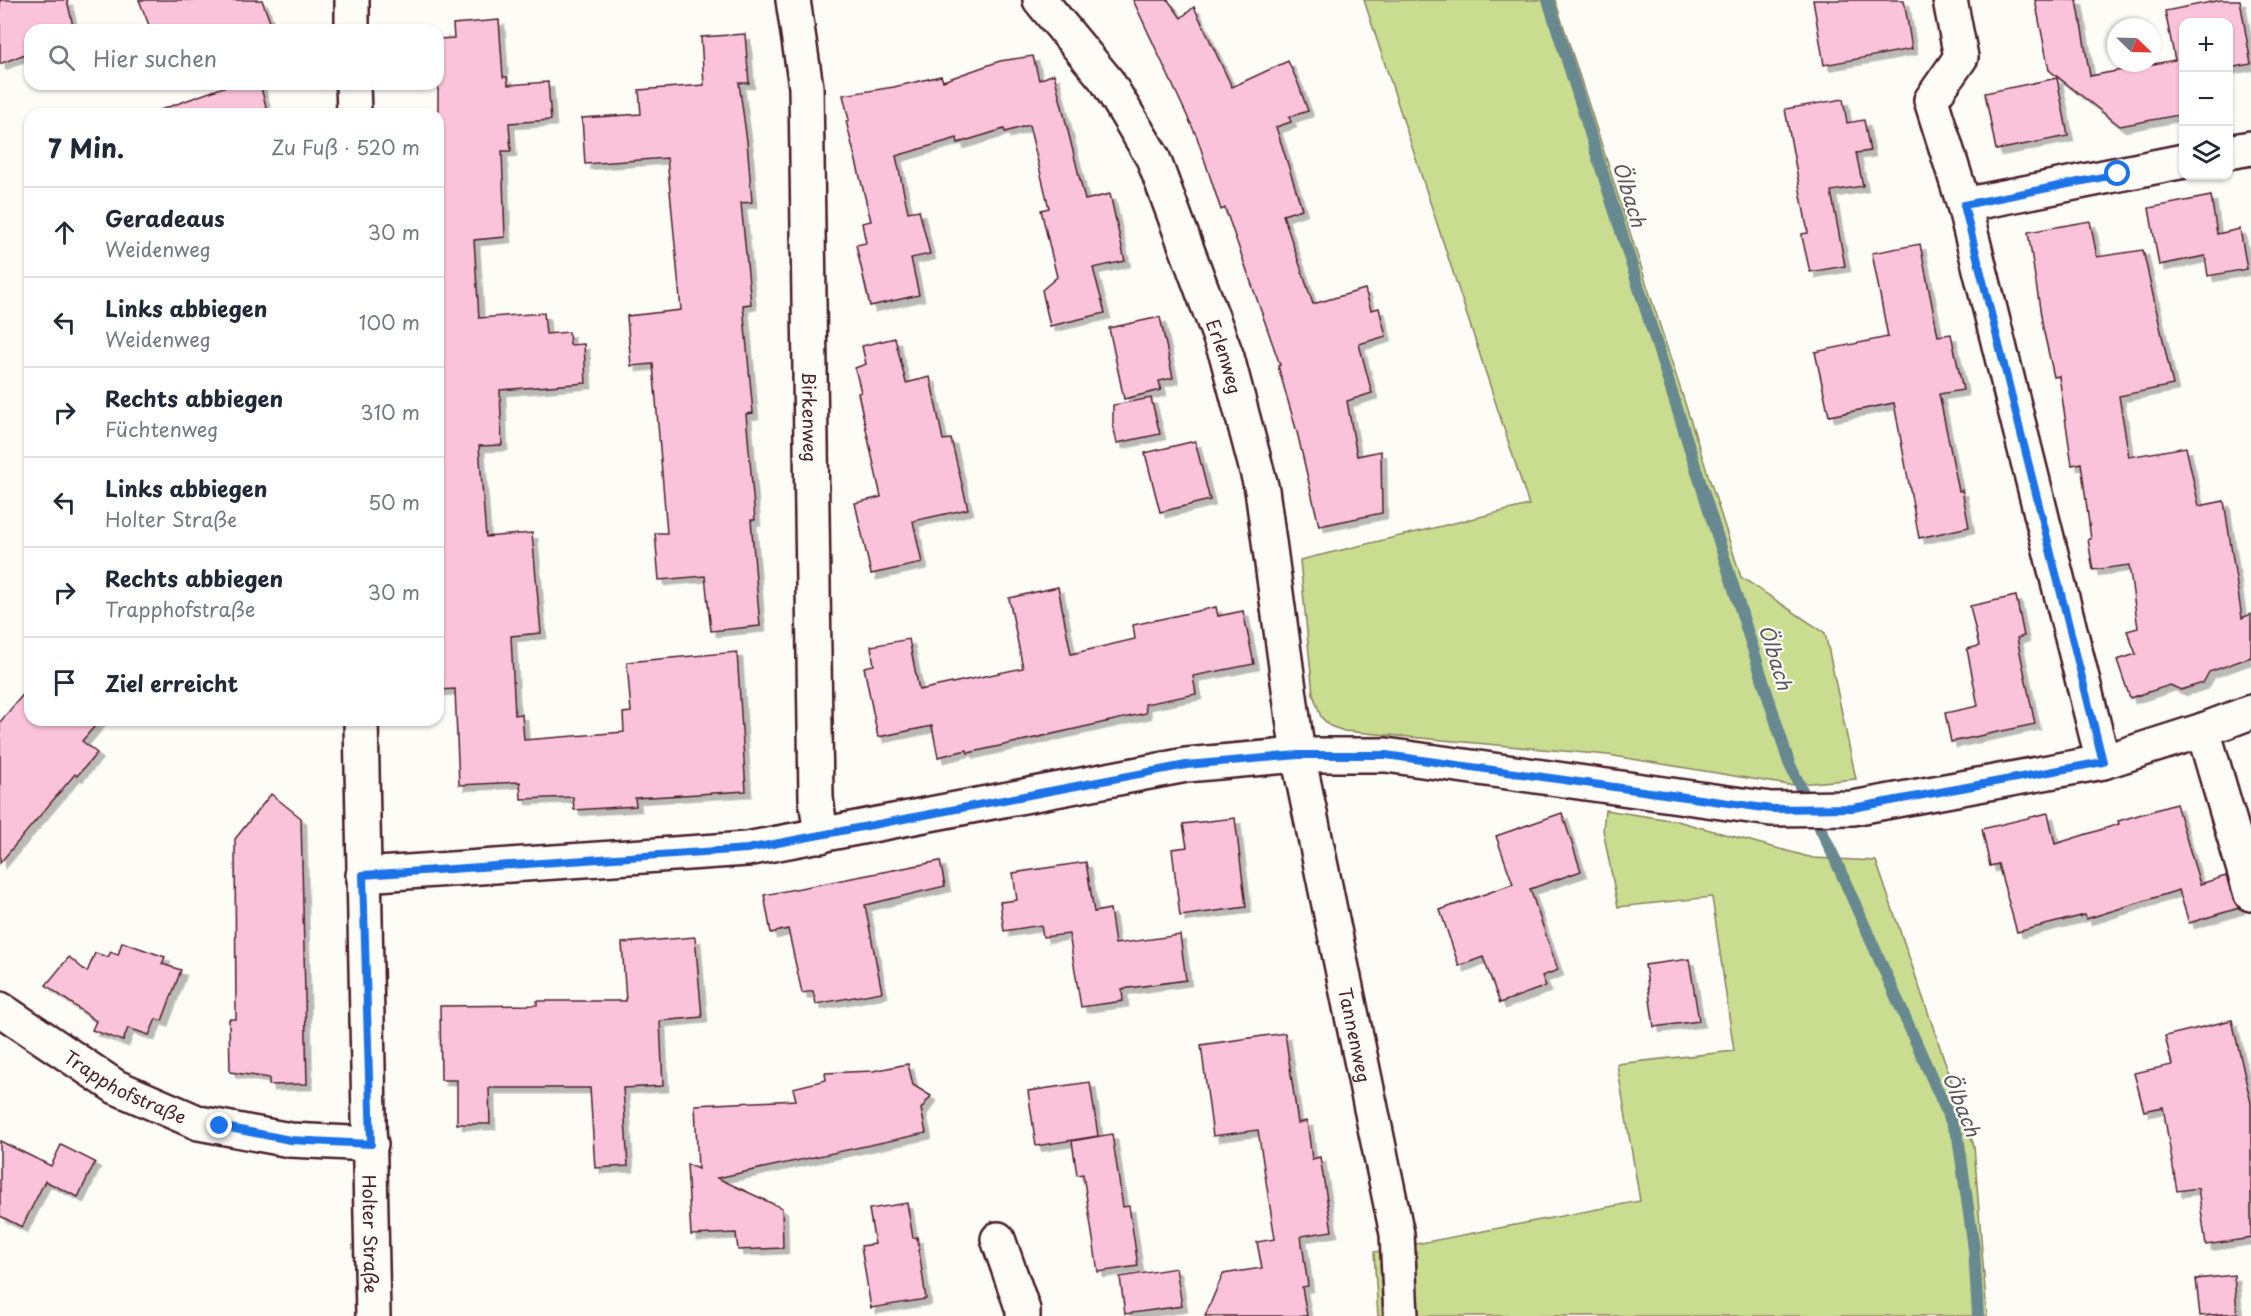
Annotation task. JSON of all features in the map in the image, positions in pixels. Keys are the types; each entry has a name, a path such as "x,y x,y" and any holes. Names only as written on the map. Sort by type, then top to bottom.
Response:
{"street":[{"path":"351,0 352,24"},
{"name":"Birkenweg","path":"793,0 807,87 816,798 821,836"},
{"name":"Erlenweg","path":"1040,0 1107,81 1153,158 1227,357 1262,490 1298,755"},
{"path":"1950,0 1961,57 1931,100 1964,205 2103,762"},
{"path":"353,90 354,108"},
{"path":"2233,151 2251,148"},
{"path":"1964,205 2179,162"},
{"path":"363,875 747,849 1186,765 1298,755 1386,755 1771,809 1853,808 2103,762 2251,712"},
{"name":"Holter Straße","path":"361,726 374,1316"},
{"path":"2203,730 2251,894"},
{"name":"Tannenweg","path":"1298,755 1397,1234 1401,1316"},
{"name":"Trapphofstraße","path":"0,1009 116,1087 199,1123 290,1140 371,1144"},
{"path":"998,1239 1023,1310 1023,1316"}],"green space":[{"path":"1364,0 1555,0 1741,577 1825,633 1856,779 1788,785 1608,755 1344,731 1330,726 1321,717 1313,694 1300,560 1529,505"},
{"path":"1605,810 1677,821 1813,858 1876,861 1974,1146 1987,1316 1378,1316 1374,1252 1640,1201 1617,1064 1734,1051 1712,897 1618,907 1603,830"}],"building":[{"path":"0,0 67,0 73,24 24,24 24,54 0,64"},
{"path":"139,0 262,0 271,24 149,24"},
{"path":"1133,0 1168,0 1181,18 1194,7 1232,87 1288,61 1308,111 1289,117 1291,122 1276,127 1302,209 1283,215 1313,304 1365,289 1371,310 1379,308 1386,336 1359,344 1372,393 1347,401 1357,456 1381,451 1382,513 1319,526 1298,436 1278,366 1280,365 1225,208 1221,210 1197,137"},
{"path":"1813,0 1904,0 1912,49 1824,65"},
{"path":"2035,0 2077,0 2090,76 2111,72 2161,72 2161,63 2175,60 2165,11 2221,0 2240,0 2251,64 2233,67 2233,18 2179,18 2179,115 2120,126 2049,70"},
{"path":"499,20 503,77 507,77 508,85 548,82 551,120 509,123 511,151 502,151 505,237 474,240 479,318 544,313 546,334 569,332 570,345 584,344 586,383 500,390 502,445 479,446 486,537 532,533 541,633 511,636 515,715 522,714 524,740 624,732 623,713 631,712 627,662 737,652 746,791 635,798 636,806 574,810 573,797 521,799 520,782 459,785 455,689 444,690 444,108 438,108 438,90 444,90 444,39 454,38 453,24"},
{"path":"745,34 749,83 739,83 752,202 741,203 751,304 743,305 753,413 746,414 755,520 751,520 760,626 711,631 705,576 659,580 655,533 667,533 653,364 631,366 627,316 681,310 667,158 585,164 582,118 641,114 639,90 704,85 701,37"},
{"path":"1033,56 1039,80 1054,74 1085,200 1110,194 1125,261 1093,268 1105,313 1050,326 1042,290 1057,277 1041,210 1049,208 1029,125 1005,132 1004,129 958,143 957,138 896,156 908,212 919,210 930,254 911,258 919,295 870,306 856,245 866,243 862,223 871,221 846,121 849,120 843,95 894,87 941,76 943,81 1000,61"},
{"path":"2057,78 2068,136 1996,150 1985,93"},
{"path":"215,90 262,90 266,108 166,108"},
{"path":"1843,99 1847,123 1864,120 1870,151 1856,153 1863,186 1831,191 1845,266 1810,272 1802,237 1802,234 1808,233 1785,109"},
{"path":"2211,196 2217,234 2240,229 2247,269 2208,276 2205,256 2159,265 2149,208"},
{"path":"2090,221 2097,257 2143,250 2173,385 2119,396 2129,457 2186,447 2199,506 2224,501 2242,618 2251,614 2251,657 2209,672 2203,683 2181,690 2170,685 2130,698 2117,660 2136,654 2127,631 2138,628 2129,565 2093,570 2081,463 2072,465 2059,376 2054,377 2043,328 2028,232"},
{"path":"1920,244 1938,336 1951,334 1963,390 1939,394 1959,491 1962,490 1969,527 1919,538 1894,403 1829,416 1815,352 1888,337 1872,253"},
{"path":"1160,317 1173,378 1159,381 1161,390 1124,399 1109,328"},
{"path":"895,338 906,383 930,377 943,440 951,439 968,509 913,521 922,563 871,574 855,503 881,497 858,393 861,392 855,368 866,364 862,346"},
{"path":"1151,398 1160,434 1117,443 1113,425 1113,405"},
{"path":"1195,441 1210,500 1160,512 1145,453"},
{"path":"1058,587 1071,654 1135,639 1133,625 1216,607 1218,616 1243,611 1254,664 1193,676 1196,694 1145,704 1146,713 968,753 967,750 938,757 932,726 878,737 864,667 874,665 871,646 909,639 919,690 1023,668 1009,598"},
{"path":"2016,596 2024,636 2017,638 2035,724 1951,742 1945,713 1978,706 1967,649 1979,646 1970,606"},
{"path":"24,693 24,726 95,726 82,741 97,753 77,776 75,774 0,863 0,722"},
{"path":"271,794 301,818 307,1084 269,1085 269,1078 230,1072 229,1019 236,1019 235,839"},
{"path":"2176,804 2200,884 2226,876 2233,899 2239,908 2189,923 2179,890 2086,919 2085,915 2017,932 1998,864 1990,866 1982,829 2048,813 2055,844 2119,824 2118,821"},
{"path":"1562,813 1581,871 1530,889 1558,970 1542,976 1546,986 1500,1003 1483,957 1459,966 1440,910 1513,884 1496,836"},
{"path":"1235,818 1246,907 1180,916 1172,849 1187,847 1183,824"},
{"path":"940,861 945,886 865,905 882,992 816,1004 813,991 802,993 788,929 771,933 764,895"},
{"path":"1086,862 1094,912 1110,909 1115,944 1180,935 1186,980 1122,989 1123,1001 1081,1007 1069,934 1043,937 1041,925 1004,931 1000,902 1017,900 1013,873"},
{"path":"695,937 702,1017 660,1021 663,1086 623,1088 628,1166 595,1168 590,1088 489,1088 490,1124 457,1124 457,1080 441,1080 440,1006 537,1005 537,1001 626,1001 622,943"},
{"path":"122,942 165,957 162,964 181,970 162,1021 156,1019 149,1035 128,1028 123,1041 92,1030 96,1021 46,985 69,957 87,972 95,953 108,957 111,952 118,955"},
{"path":"1689,959 1699,1021 1654,1027 1645,965"},
{"path":"2232,1020 2251,1103 2251,1238 2206,1245 2198,1188 2177,1191 2163,1107 2144,1111 2134,1073 2172,1065 2165,1036"},
{"path":"1285,1033 1298,1123 1307,1121 1312,1159 1320,1157 1332,1231 1301,1236 1308,1286 1302,1287 1307,1316 1205,1316 1223,1274 1262,1268 1257,1242 1275,1239 1258,1130 1213,1136 1201,1045"},
{"path":"908,1064 913,1085 931,1096 921,1109 926,1133 717,1178 782,1208 783,1248 738,1250 736,1233 691,1235 687,1164 698,1169 695,1105 796,1100 793,1088 826,1080 825,1073 873,1071"},
{"path":"1090,1082 1098,1136 1036,1146 1028,1091"},
{"path":"1112,1134 1123,1207 1129,1206 1138,1266 1098,1272 1083,1174 1077,1175 1072,1141"},
{"path":"0,1141 51,1166 61,1145 95,1162 78,1197 45,1181 22,1227 0,1216"},
{"path":"907,1203 913,1238 917,1237 926,1299 871,1308 861,1246 875,1244 869,1209"},
{"path":"1176,1268 1182,1306 1125,1314 1120,1277"},
{"path":"2234,1275 2237,1313 2200,1316 2196,1279"}],"waterway":[{"name":"Ölbach","path":"1548,0 1789,763 1835,859 1958,1137 1974,1249 1978,1316"}],"route":[{"path":"220,1126 290,1140 371,1144 363,875 747,849 1186,765 1298,755 1386,755 1771,809 1853,808 2103,762 1964,205 2118,174"}]}
